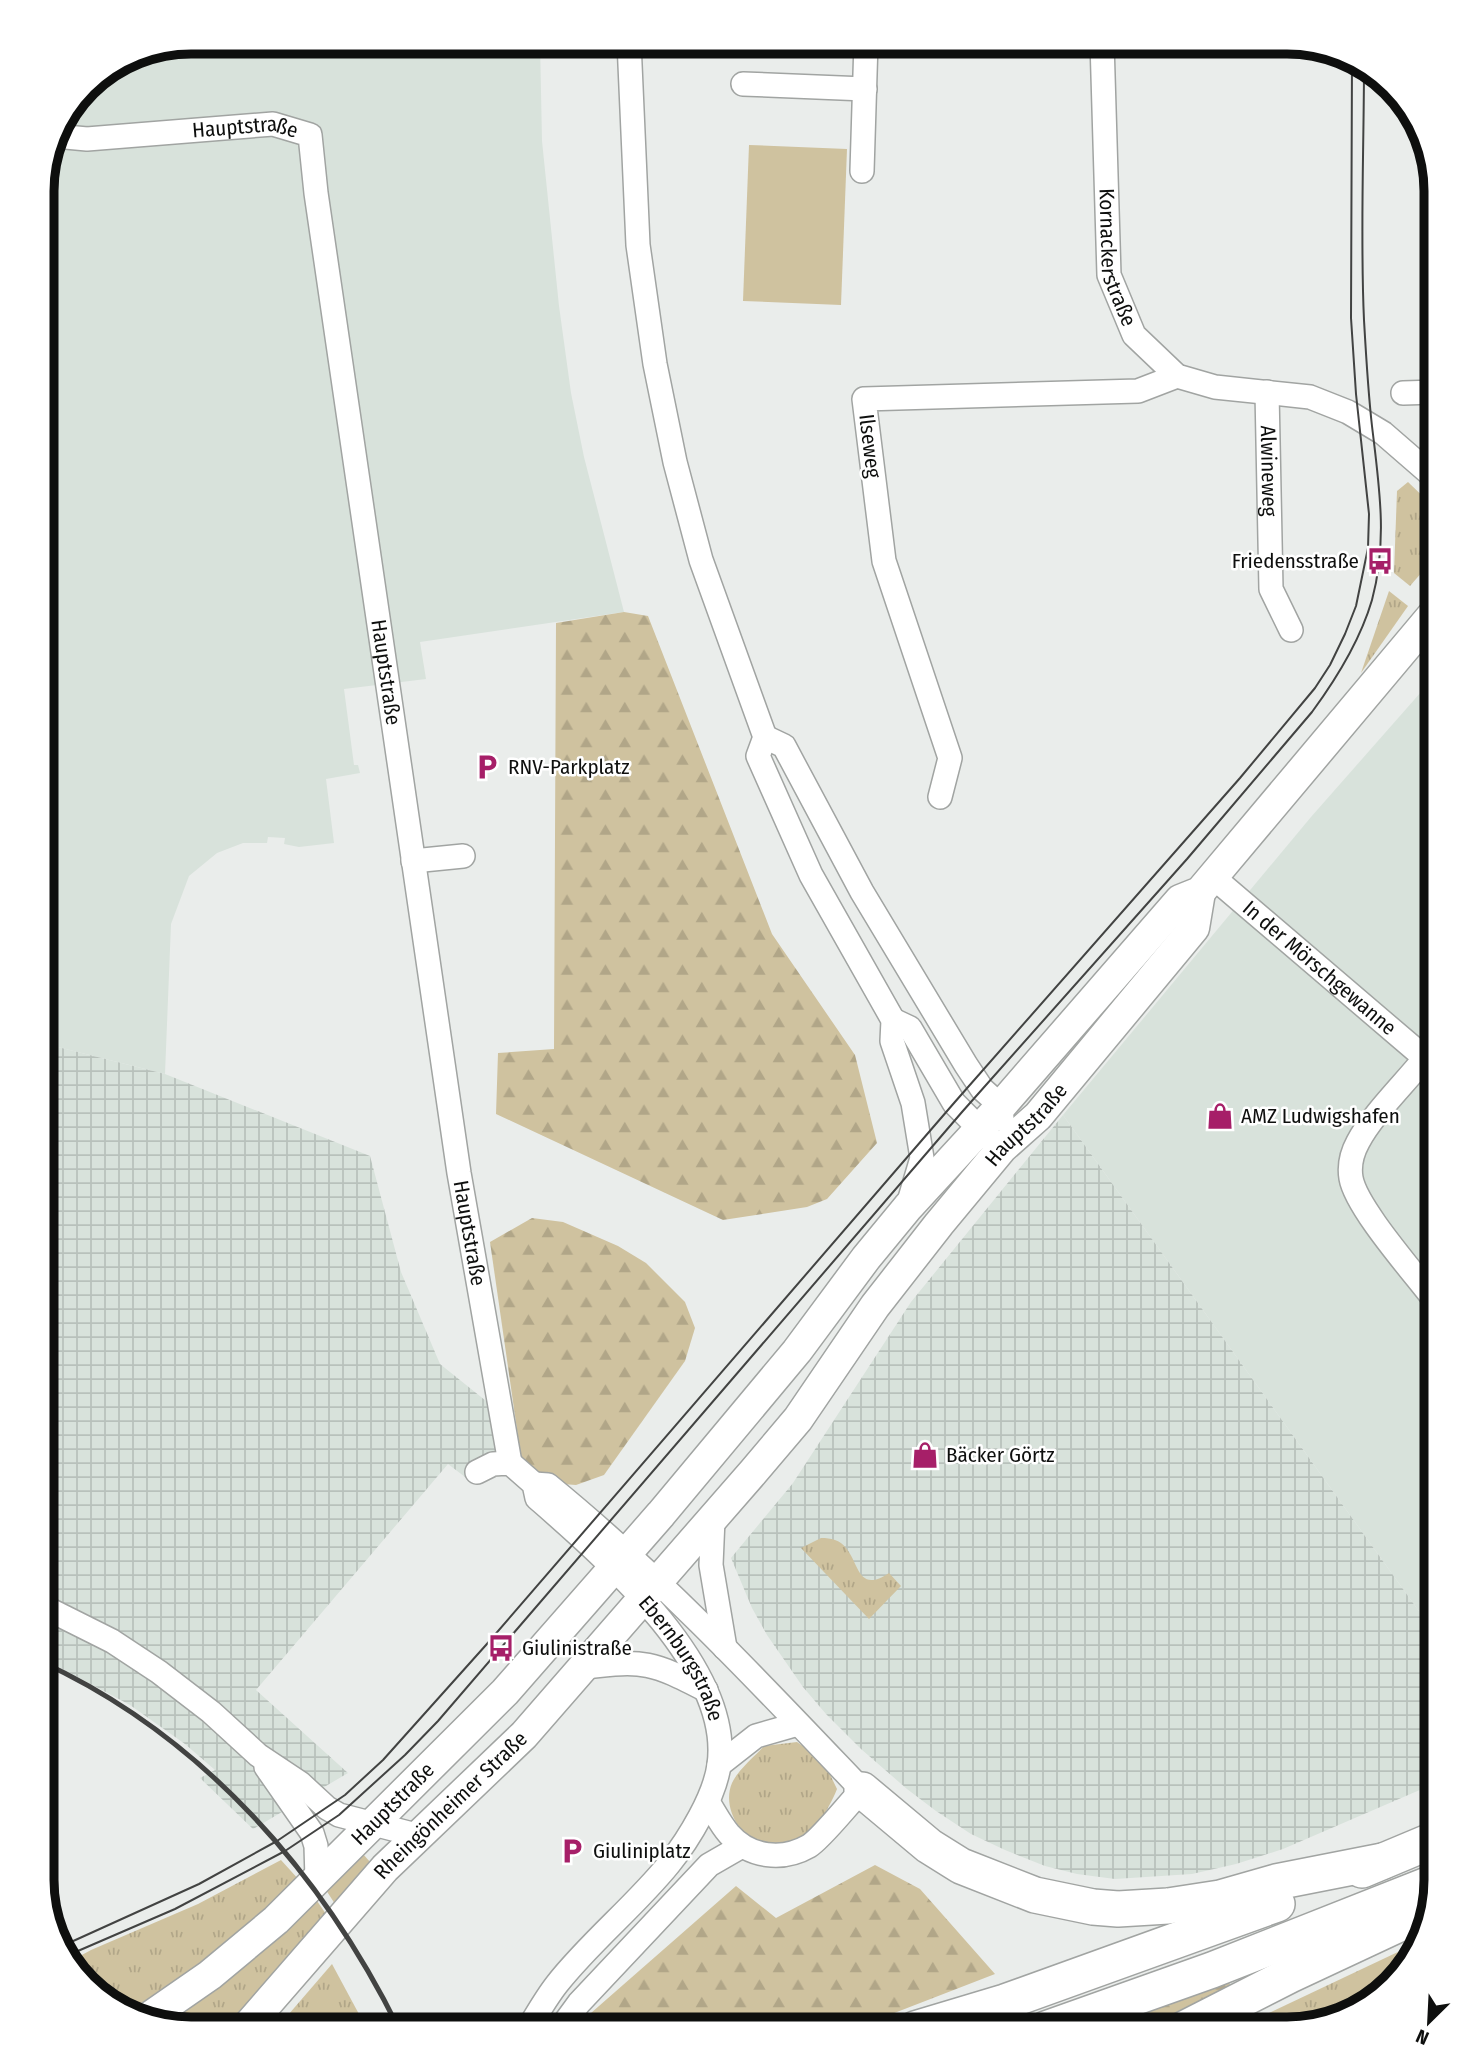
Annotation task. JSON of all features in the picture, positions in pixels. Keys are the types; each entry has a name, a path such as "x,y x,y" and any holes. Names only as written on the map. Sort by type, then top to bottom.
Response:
{"highway":[{"path":"862,1790 929,1846 961,1866 1035,1895 1093,1907 1118,1909 1168,1906 1220,1898 1276,1882 1383,1861"},
{"path":"956,2017 1005,2002 1298,1897 1424,1844"},
{"path":"1080,2017 1212,1970 1424,1888"},
{"path":"1208,2017 1399,1924 1423,1892"}],"main road":[{"name":"Hauptstraße","path":"650,1591 798,1419 991,1139 1002,1106 1180,900 1206,885 1424,625"},
{"name":"Hauptstraße","path":"156,2012 246,1946 505,1692 797,1351 866,1258 908,1207 991,1139 1038,1116 1194,928 1206,885"},
{"name":"Rheingönheimer Straße","path":"256,2016 362,1893 416,1835 499,1760 585,1667 650,1591"}],"street":[{"path":"630,55 638,245 655,363 676,463 701,560 765,737 758,756 811,875 893,1020 892,1041 913,1103 922,1158 908,1207"},
{"path":"862,171 866,55"},
{"name":"Kornackerstraße","path":"1102,55 1109,275 1134,335 1177,376 1215,387 1310,397 1348,412 1383,433 1424,469"},
{"path":"743,84 865,89"},
{"name":"Hauptstraße","path":"66,137 87,139 273,124 310,135 316,192 458,1173 510,1463"},
{"name":"Ilseweg","path":"940,797 950,758 884,561 864,398 1138,391 1177,376"},
{"name":"Alwineweg","path":"1267,392 1271,589 1291,631"},
{"path":"1403,393 1424,392"},
{"path":"765,737 784,746 862,892 959,1054 982,1088 1002,1106"},
{"path":"413,861 463,856"},
{"name":"In der Mörschgewanne","path":"1206,885 1424,1047"},
{"path":"893,1020 910,1028 944,1089 991,1139"},
{"name":"In der Mörschgewanne","path":"1424,1060 1363,1134 1350,1165 1353,1187 1366,1211 1424,1286"},
{"path":"477,1472 493,1464 510,1463 534,1484 537,1498 621,1559"},
{"path":"713,1519 711,1565 725,1648"},
{"name":"Ebernburgstraße","path":"536,2016 557,1983 671,1863 708,1802 719,1765 719,1732 706,1690 650,1591 621,1559"},
{"path":"650,1591 725,1648 862,1790 811,1846 780,1857 758,1853 742,1846 728,1834 708,1802"},
{"path":"54,1612 113,1642 159,1671 211,1712 251,1749 300,1783 327,1808 339,1815 416,1835"},
{"path":"585,1667 642,1662 669,1671 706,1690"},
{"path":"719,1765 756,1736 798,1724"},
{"path":"251,1749 312,1833 316,1846 317,1879"},
{"path":"569,2016 709,1865 742,1846"}],"shaded area":[{"path":"540,55 542,141 571,393 584,457 624,612 420,642 426,679 344,689 354,765 358,765 360,773 326,779 334,843 299,847 284,844 285,838 268,837 267,843 243,843 217,853 189,876 171,924 165,1074 54,1046 55,173 65,139 77,115 101,88 115,77 139,65 164,57"},
{"path":"1424,689 1424,1618 1063,1115 1311,817"},
{"path":"54,1046 165,1074 370,1156 401,1272 440,1364 506,1417 513,1458 469,1480 448,1464 256,1690 348,1773 253,1829 200,1778 215,1770 185,1744 130,1705 54,1664"},
{"path":"1063,1115 1424,1618 1424,1788 1283,1849 1236,1864 1192,1874 1115,1879 1045,1866 971,1834 907,1789 861,1749 803,1687 767,1635 752,1608 731,1558 793,1483 911,1302"}],"green space":[{"path":"749,145 847,149 841,305 743,301"},
{"path":"1420,420 1424,420 1424,440 1421,437"},
{"path":"1408,482 1424,497 1424,570 1410,586 1394,573 1397,491"},
{"path":"1389,591 1408,606 1361,673"},
{"path":"624,612 648,616 772,934 855,1055 877,1143 827,1199 807,1207 723,1220 496,1114 498,1053 554,1049 556,623"},
{"path":"532,1218 563,1222 618,1246 646,1263 685,1302 695,1328 685,1361 604,1475 576,1485 535,1482 523,1471 490,1242"},
{"path":"821,1538 835,1540 844,1545 865,1578 879,1579 889,1573 901,1586 869,1619 801,1548"},
{"path":"797,1742 823,1760 837,1789 823,1816 802,1837 783,1845 760,1843 749,1837 734,1818 729,1795 732,1783 742,1768 764,1746"},
{"path":"362,1853 371,1863 335,1904 326,1890"},
{"path":"281,1860 300,1881 218,1950 140,2006 123,1998 94,1977 79,1957 91,1950 198,1904"},
{"path":"875,1865 920,1889 995,1974 885,2017 587,2016 736,1886 776,1918"},
{"path":"315,1898 326,1914 238,2016 172,2015"},
{"path":"1404,1949 1384,1977 1339,2006 1305,2016 1260,2017"},
{"path":"332,1964 360,2016 287,2016"},
{"path":"1229,1981 1231,1990 1183,2017 1115,2017"}],"tram line":[{"path":"70,1942 199,1884 277,1841 345,1795 383,1760 1240,778 1315,688 1330,665 1356,606 1368,548 1369,514 1351,318 1352,71"},
{"path":"76,1952 175,1909 285,1851 339,1815 405,1755 438,1721 962,1112 1187,859 1321,699 1347,659 1361,630 1372,600 1380,556 1381,513 1364,320 1364,79"}],"railway":[{"path":"54,1668 100,1693 154,1729 205,1770 252,1815 294,1864 333,1916 368,1971 392,2016"}],"place":[{"name":"Friedensstraße","path":"1380,561"},
{"name":"RNV-Parkplatz","path":"487,767"},
{"name":"AMZ Ludwigshafen","path":"1220,1116"},
{"name":"Bäcker Görtz","path":"925,1455"},
{"name":"Giulinistraße","path":"501,1648"},
{"name":"Giuliniplatz","path":"572,1851"}]}
